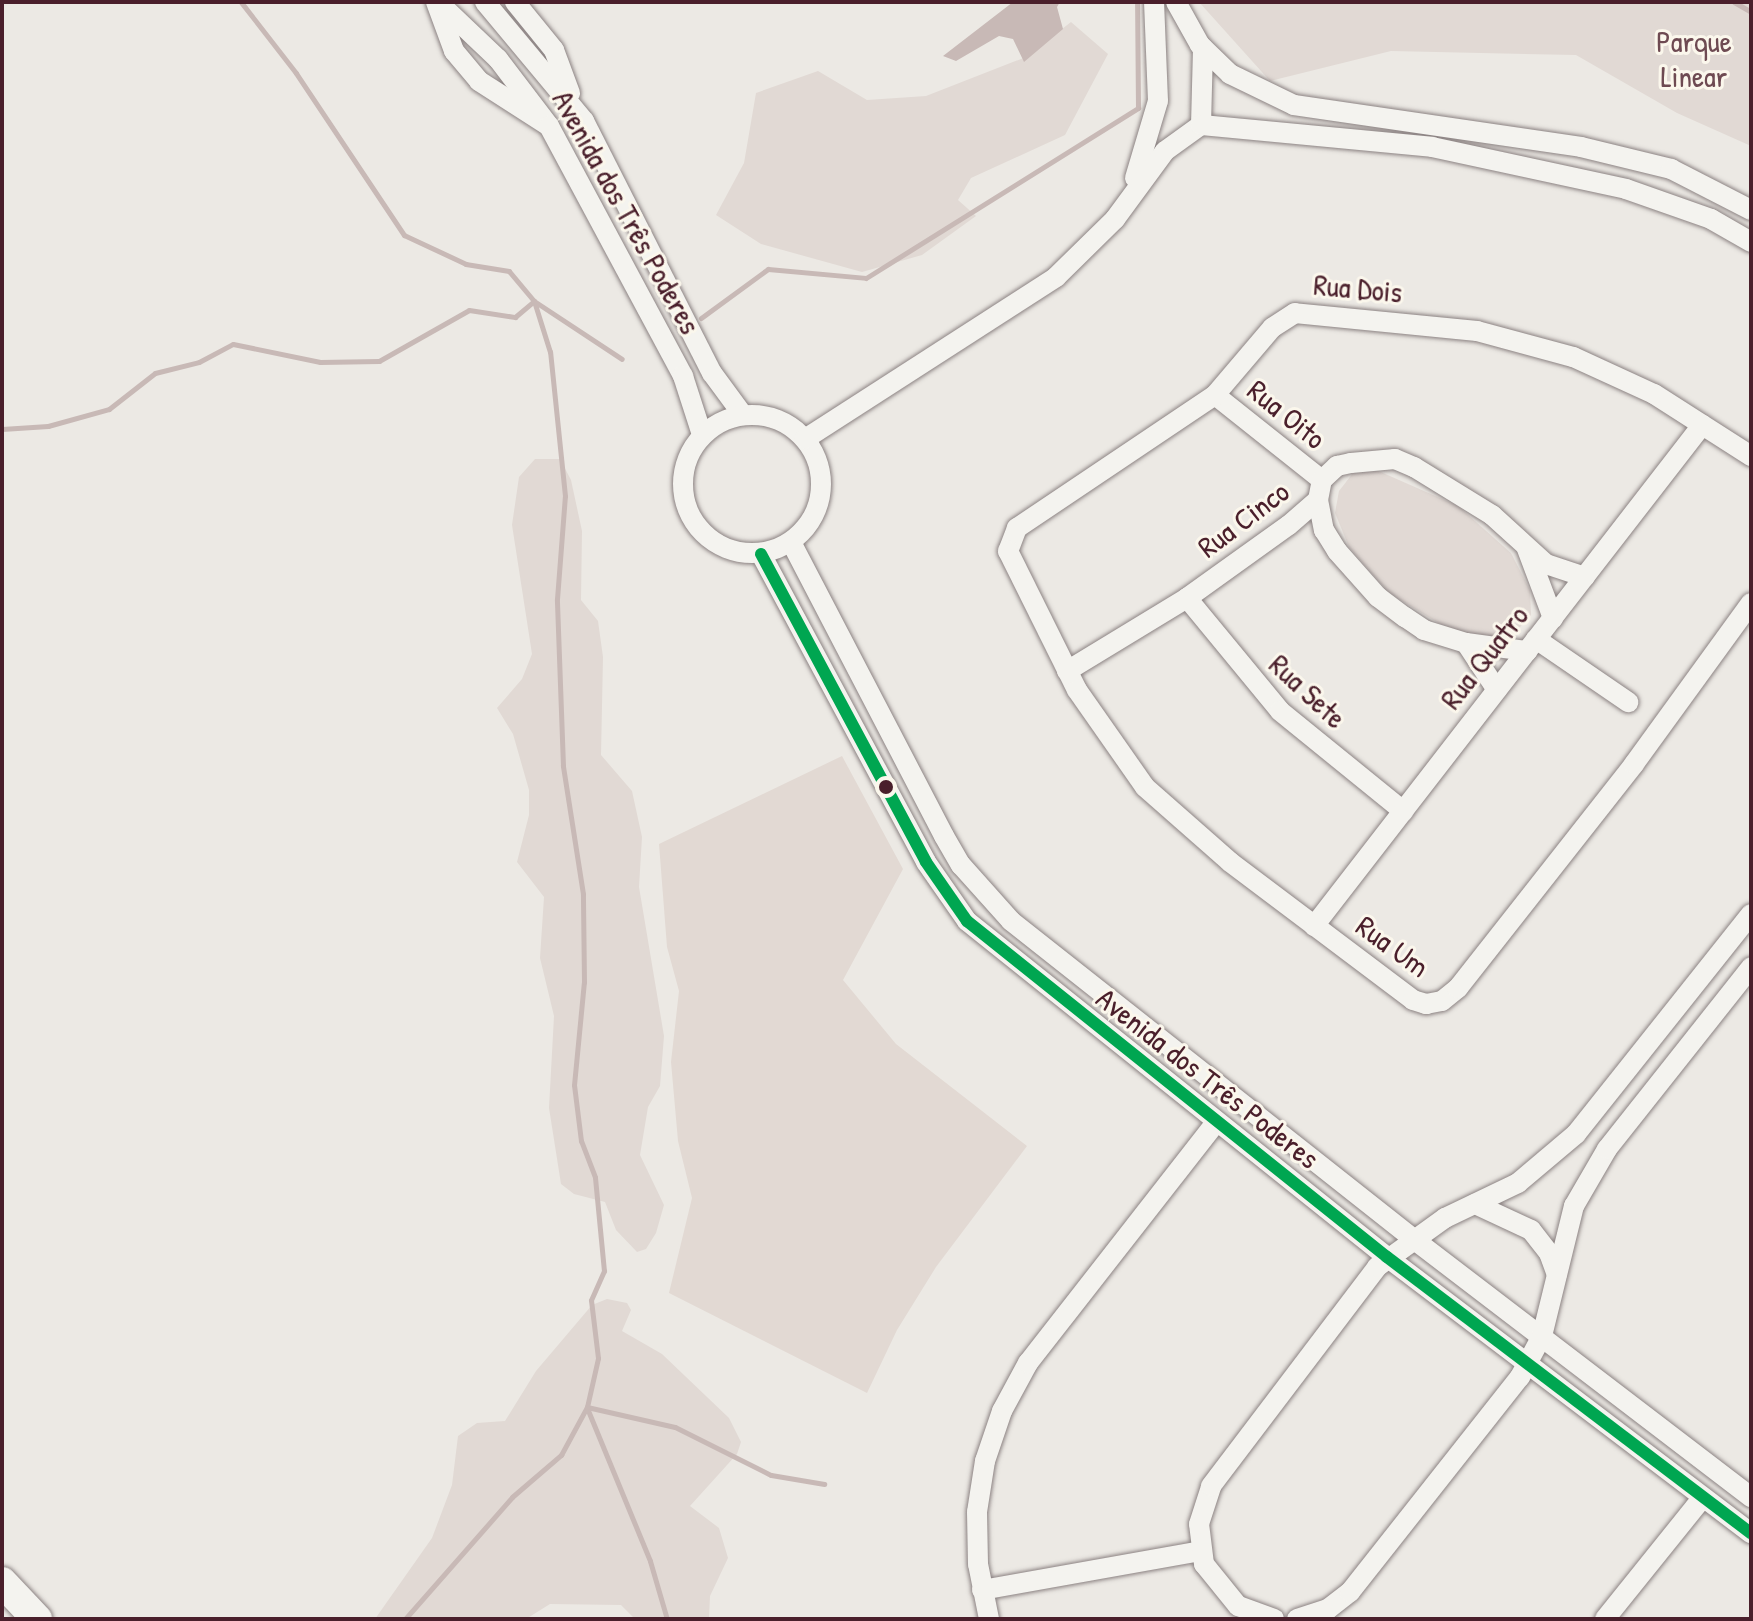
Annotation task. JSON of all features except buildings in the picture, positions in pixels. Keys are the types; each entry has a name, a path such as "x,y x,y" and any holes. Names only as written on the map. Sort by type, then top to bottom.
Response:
{"highway":[{"path":"2,1582 37,1619"}],"street":[{"name":"Avenida dos Três Poderes","path":"485,2 575,108 712,373 743,415"},
{"path":"515,2 554,50 575,108"},
{"path":"1129,196 1158,101 1154,2"},
{"path":"1176,2 1202,46 1230,74 1294,105 1581,147 1671,169 1751,210"},
{"name":"Avenida dos Três Poderes","path":"447,5 536,106 549,126 683,376 702,435"},
{"path":"447,5 454,51 479,81 549,126"},
{"path":"483,44 507,25"},
{"path":"1157,37 1183,38 1202,46"},
{"path":"1201,125 1202,46"},
{"path":"536,106 560,87"},
{"path":"805,439 1056,277 1088,250 1165,151 1201,125 1432,147 1626,189 1711,219 1751,242"},
{"name":"Rua Dois","path":"1010,537 1035,513 1215,395 1281,319 1309,313 1477,331 1573,357 1654,394 1751,456"},
{"name":"Rua Oito","path":"1215,395 1320,490"},
{"path":"743,415 777,420 805,439 817,459 818,505 791,542 761,554 719,546 689,515 683,473 702,435 743,415"},
{"name":"Rua Quatro","path":"1314,926 1702,425"},
{"name":"Rua Cinco","path":"1067,671 1187,598 1289,525 1337,466 1395,459 1454,486 1546,564 1585,577"},
{"path":"1320,490 1324,530 1378,597 1424,630 1466,643 1532,645 1628,702"},
{"path":"1289,525 1324,530"},
{"name":"Rua Um","path":"1010,537 1013,569 1067,671 1115,749 1165,809 1413,1000 1435,1004 1450,996 1634,764 1751,603"},
{"name":"Avenida dos Três Poderes","path":"791,542 944,836 985,895 1051,957 1751,1497"},
{"name":"Rua Cinco","path":"1525,545 1553,618"},
{"name":"Avenida dos Três Poderes","path":"761,554 947,896 994,946 1387,1257 1751,1533"},
{"name":"Rua Sete","path":"1187,598 1280,711 1403,811"},
{"path":"1466,643 1497,690"},
{"path":"1274,1619 1227,1598 1200,1551 1201,1511 1211,1486 1387,1257 1416,1241 1445,1218 1518,1183 1576,1134 1751,914"},
{"path":"1297,1619 1328,1609 1350,1592 1527,1364 1542,1336 1559,1279 1561,1248 1574,1206 1607,1149 1751,967"},
{"path":"989,1619 982,1590 977,1538 980,1486 1007,1399 1028,1363 1216,1122"},
{"path":"1475,1204 1531,1230 1549,1253 1559,1279"},
{"path":"1605,1619 1703,1497"},
{"path":"982,1590 1200,1551"}],"shaded area":[{"path":"1013,2 1060,2 1057,7 1063,29 1024,62 1013,39 999,36 956,61 943,56"},
{"path":"842,756 903,869 843,980 896,1044 1027,1146 936,1267 897,1330 867,1393 669,1293 692,1198 678,1141 671,1062 679,991 667,947 659,844"}],"green space":[{"name":"Parque Linear","path":"1199,2 1751,2 1751,146 1677,113 1576,55 1391,51 1270,81"},
{"path":"1071,22 1108,54 1065,135 971,178 958,200 976,216 922,255 862,272 761,244 716,215 744,163 756,93 818,71 867,100 926,96 1026,57"},
{"path":"535,459 560,459 571,480 582,531 581,600 598,621 603,657 601,755 632,791 642,837 639,887 664,1036 660,1086 648,1107 640,1155 664,1205 656,1233 646,1249 637,1252 616,1230 605,1202 574,1194 561,1184 549,1108 554,1016 540,958 544,897 517,862 529,815 529,790 513,734 497,708 522,679 532,654 512,525 519,477"},
{"path":"1374,469 1458,506 1511,553 1530,590 1531,615 1510,638 1479,641 1440,624 1389,593 1349,547 1335,513 1339,491 1353,473"},
{"path":"607,1299 627,1303 631,1310 622,1331 662,1354 729,1418 741,1442 737,1454 690,1506 719,1528 728,1558 710,1596 709,1619 635,1619 621,1605 550,1604 526,1619 375,1619 432,1538 452,1485 458,1436 477,1423 505,1421 536,1371 592,1305"}],"waterway":[{"path":"2,429 48,426 109,409 155,373 199,362 233,344 320,362 379,361 469,310 515,317 534,301 509,271 466,264 404,235 296,73 241,2"},
{"path":"701,318 768,269 866,278 1138,108 1137,2"},
{"path":"1734,2 1751,12"},
{"path":"405,1619 512,1497 561,1455 587,1407 598,1358 591,1300 604,1271 595,1177 581,1141 574,1085 584,982 583,894 563,766 557,599 565,496 550,352 534,301 622,359"},
{"path":"587,1407 675,1427 771,1475 824,1484"},
{"path":"587,1408 650,1561 667,1619"}],"transit line":[{"path":"761,554 926,862 967,921 1387,1257 1751,1533"}]}
